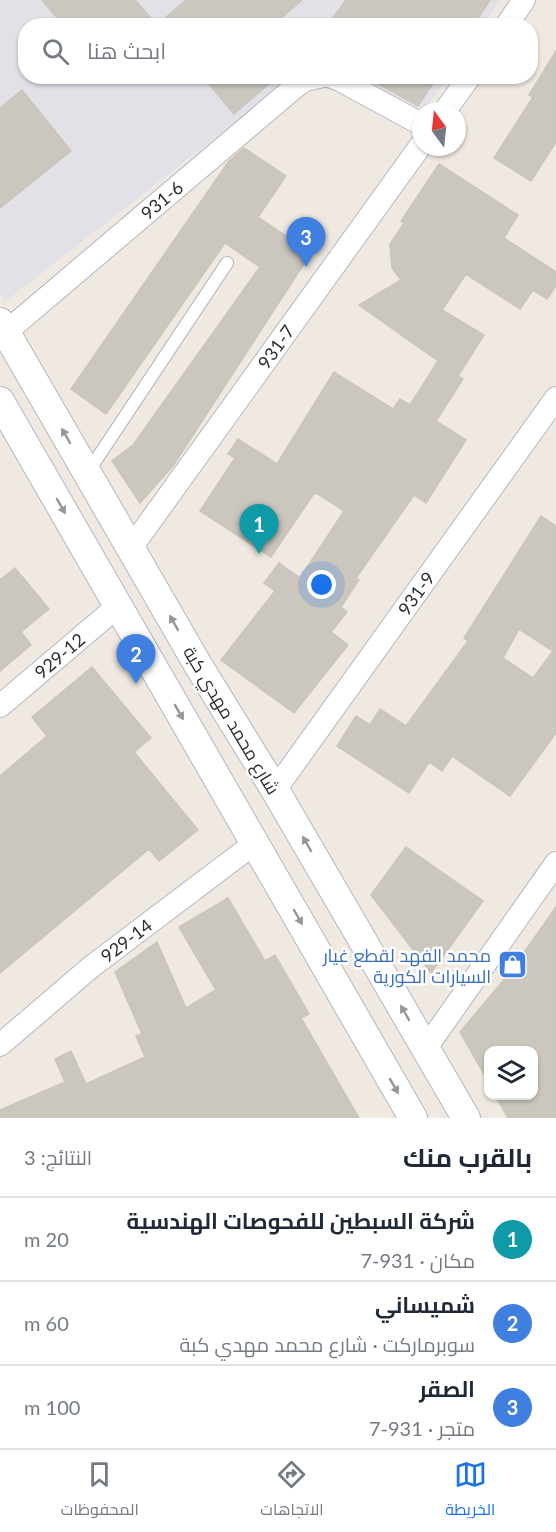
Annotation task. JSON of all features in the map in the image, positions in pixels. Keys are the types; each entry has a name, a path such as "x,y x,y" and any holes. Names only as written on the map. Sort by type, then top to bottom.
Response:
{"street":[{"path":"512,18 524,0"},
{"name":"931-6","path":"3,327 299,84"},
{"path":"347,84 412,119"},
{"path":"451,102 464,84"},
{"name":"931-7","path":"131,549 413,156"},
{"name":"شارع محمد مهدي كبة","path":"3,327 198,665 275,790 466,1118"},
{"name":"931-9","path":"275,790 556,398"},
{"path":"0,401 413,1118"},
{"name":"929-12","path":"0,706 118,606"},
{"path":"158,676 198,665"},
{"name":"929-14","path":"0,1045 91,967 255,843"},
{"path":"426,1048 556,863"}],"lane":[{"path":"87,473 226,263"}],"shaded area":[{"path":"0,0 501,0 488,18 18,18 18,84 284,84 5,302 0,293"},
{"path":"370,84 443,84 430,102 412,102 412,104"}],"building":[{"path":"42,0 135,0 151,18 57,18"},
{"path":"186,0 302,0 281,18 165,18"},
{"path":"346,0 490,0 478,18 333,18"},
{"path":"556,51 556,142 531,181 494,158 533,97 529,95 538,84"},
{"path":"209,84 269,84 234,114"},
{"path":"378,84 433,84 421,102 412,103"},
{"path":"22,90 71,151 0,208 0,108"},
{"path":"244,148 286,176 258,217 311,253 173,466 140,503 112,461 133,445 260,267 225,243 106,414 71,389 229,161"},
{"path":"439,164 518,215 504,238 556,272 556,286 547,299 533,290 520,309 466,274 442,310 484,335 458,376 463,379 436,421 466,440 426,503 414,495 356,578 359,580 341,607 347,612 331,632 348,645 294,713 221,660 275,591 264,583 279,563 300,578 344,511 315,492 271,557 200,511 235,458 228,454 238,439 277,464 334,372 393,409 400,399 410,405 438,361 359,305 401,280 392,268 390,244 404,223 401,221"},
{"path":"541,516 556,526 556,733 510,796 452,756 442,771 429,762 409,793 337,746 356,716 370,725 380,709 406,726 468,641 464,638","holes":["519,629 553,651 533,678 503,658"]},
{"path":"15,568 49,609 21,632 31,645 0,671 0,580"},
{"path":"92,667 151,738 134,752 198,830 159,861 149,849 0,973 0,776 47,736 32,717"},
{"path":"406,847 483,901 431,973 371,895"},
{"path":"228,898 265,961 275,955 309,1014 301,1018 359,1118 0,1118 0,1110 65,1082 55,1059 71,1051 86,1084 145,1057 136,1036 142,1034 115,972 157,942 186,1008 216,990 179,927"},
{"path":"556,907 556,1118 508,1118 498,1100 538,1100 538,1046 484,1046 484,1074 460,1032 508,975"}],"place":[{"name":"الصقر","path":"306,267"},
{"name":"شركة السبطين للفحوصات الهندسية","path":"259,554"},
{"name":"شميساني","path":"136,684"},
{"name":"محمد الفهد لقطع غيار السيارات الكورية","path":"512,965"}]}
